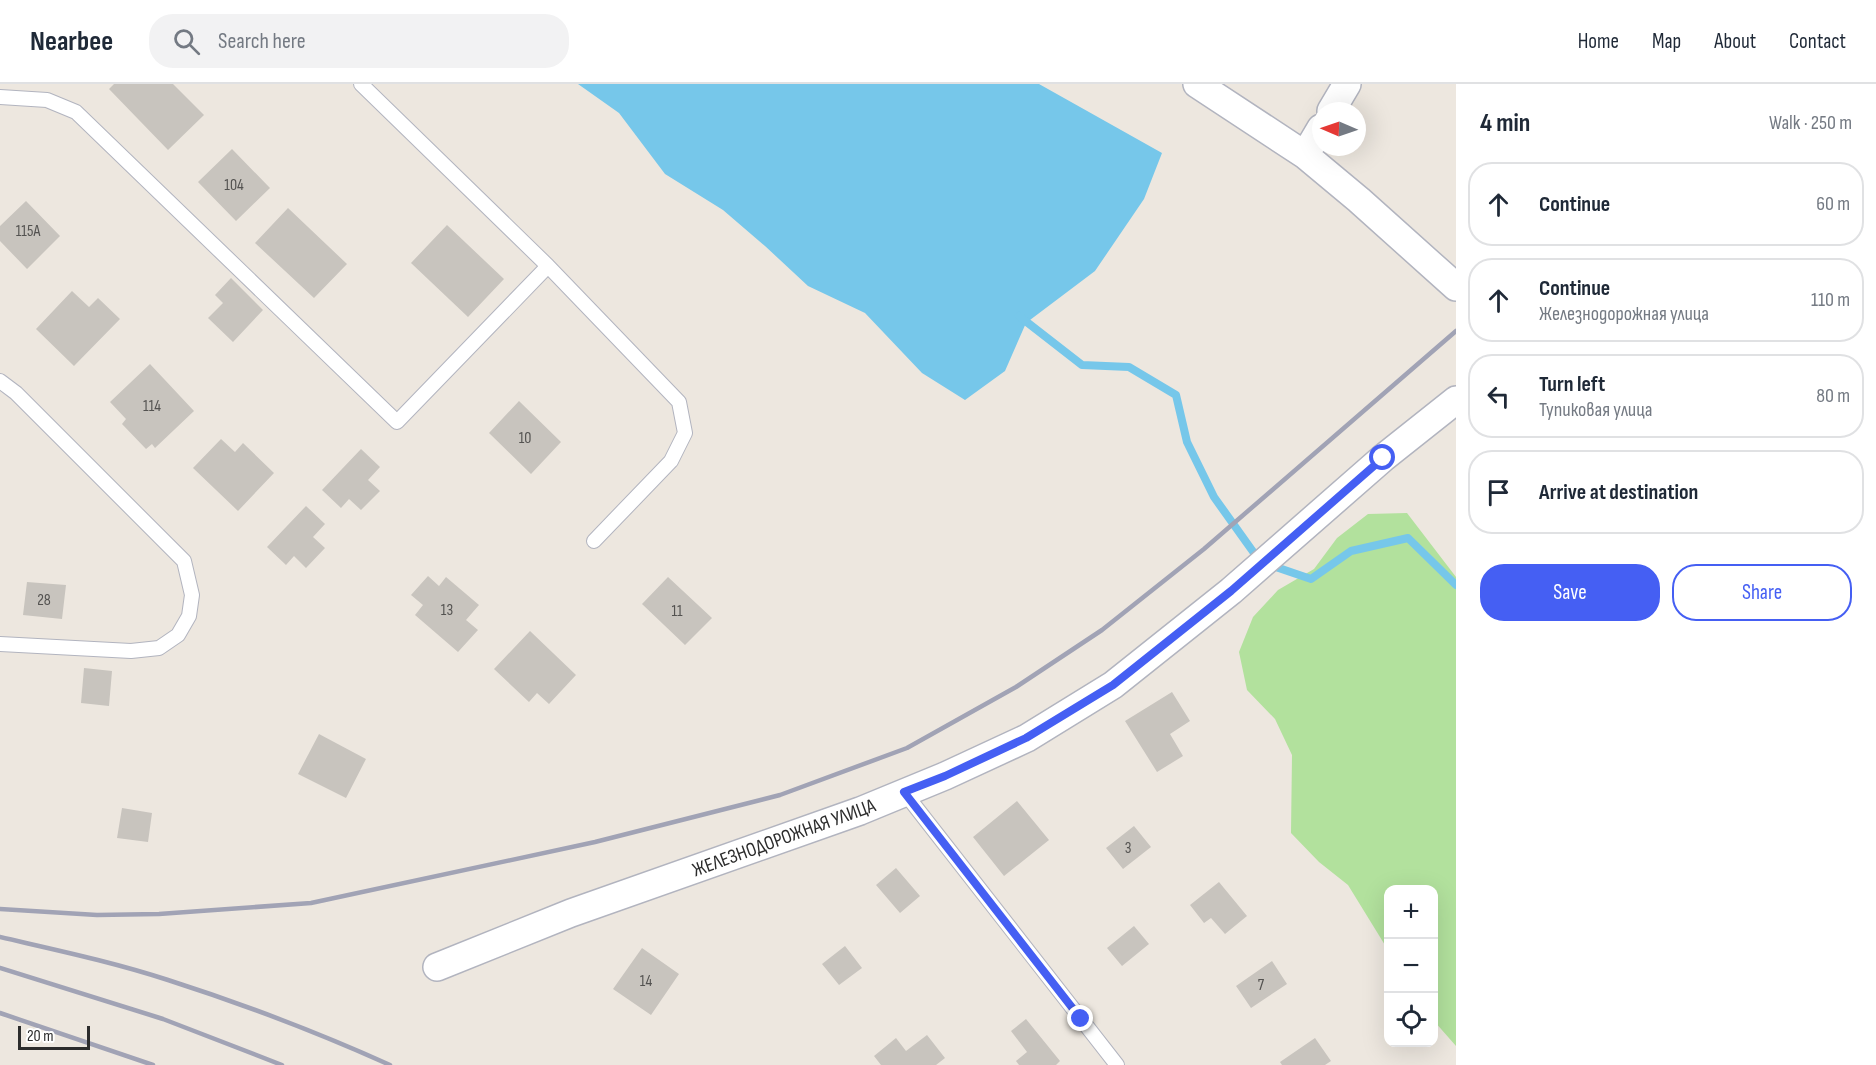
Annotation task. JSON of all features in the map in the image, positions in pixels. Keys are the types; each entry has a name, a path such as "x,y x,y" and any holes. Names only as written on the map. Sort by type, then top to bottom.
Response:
{"street":[{"path":"1197,84 1305,155 1456,287"},
{"path":"1336,102 1347,84"},
{"path":"1305,155 1312,143"},
{"name":"ЖЕЛЕЗНОДОРОЖНАЯ УЛИЦА","path":"437,967 571,913 839,819 965,767 1026,738 1113,685 1231,591 1383,458 1456,400"}],"lane":[{"path":"362,84 548,266 679,402 685,433 671,461 594,541"},
{"path":"0,97 47,100 76,112 397,422 548,266"},
{"path":"0,381 16,393 184,561 192,595 189,616 178,635 159,648 131,651 0,644"},
{"path":"904,792 1117,1065"}],"green space":[{"path":"1407,513 1456,577 1456,1046 1438,1026 1438,885 1384,885 1384,944 1348,885 1319,862 1291,833 1292,755 1275,719 1247,690 1239,652 1253,617 1278,590 1314,569 1337,538 1368,514"}],"water":[{"path":"578,84 1039,84 1162,153 1144,199 1095,271 1026,323 1005,371 965,400 922,373 865,313 808,286 723,210 665,174 619,113"}],"building":[{"path":"114,84 173,84 204,115 168,150 109,89"},
{"path":"232,149 270,188 236,221 198,182"},
{"path":"26,201 60,236 27,269 0,241 0,226"},
{"path":"288,208 347,264 314,298 255,243"},
{"path":"447,225 504,279 468,317 411,263"},
{"path":"231,278 263,310 233,342 208,318 223,303 215,295"},
{"path":"72,291 89,307 98,298 120,319 74,366 36,329"},
{"path":"150,364 194,411 155,448 152,444 146,449 122,424 126,419 110,402"},
{"path":"519,401 561,442 531,474 489,433"},
{"path":"221,439 235,452 243,443 274,473 238,511 193,468"},
{"path":"361,449 380,467 368,480 380,491 361,510 349,499 341,508 322,490"},
{"path":"306,506 325,524 313,537 325,548 306,568 294,556 286,565 267,547"},
{"path":"428,576 439,586 446,577 479,605 466,620 478,630 458,652 415,615 423,605 411,595"},
{"path":"668,577 712,618 685,645 642,604"},
{"path":"27,582 66,585 62,619 23,615"},
{"path":"530,631 576,675 549,704 537,693 529,702 494,669"},
{"path":"84,668 112,671 109,706 81,703"},
{"path":"1172,692 1190,721 1170,734 1183,756 1157,772 1125,721"},
{"path":"319,734 366,759 346,798 298,774"},
{"path":"1017,801 1049,840 1004,876 973,837"},
{"path":"122,808 152,813 148,842 117,838"},
{"path":"1134,826 1151,847 1123,869 1106,848"},
{"path":"896,868 920,896 900,913 876,885"},
{"path":"1219,882 1247,916 1225,934 1211,918 1204,923 1190,905"},
{"path":"1134,926 1149,944 1122,966 1107,948"},
{"path":"845,946 862,968 839,985 822,964"},
{"path":"642,948 679,974 651,1015 613,989"},
{"path":"1272,961 1287,984 1251,1008 1236,986"},
{"path":"1026,1019 1060,1061 1056,1065 1019,1065 1016,1061 1027,1052 1011,1031"},
{"path":"927,1035 945,1058 936,1065 881,1065 874,1056 896,1038 906,1051"},
{"path":"1315,1038 1331,1061 1325,1065 1282,1065 1280,1062"}],"waterway":[{"path":"1019,316 1082,365 1129,367 1176,395 1187,442 1214,497 1259,560"},
{"path":"1270,565 1311,579 1351,551 1408,538 1456,585"}],"railway":[{"path":"0,909 97,915 159,914 311,903 595,842 780,795 907,748 1016,687 1102,630 1204,549 1456,331"},
{"path":"0,937 105,962 196,989 308,1030 390,1065"},
{"path":"0,968 163,1019 282,1065"},
{"path":"0,1013 153,1065"}],"route":[{"path":"1081,1019 904,792 945,776 1026,738 1113,685 1231,591 1383,458"}]}
